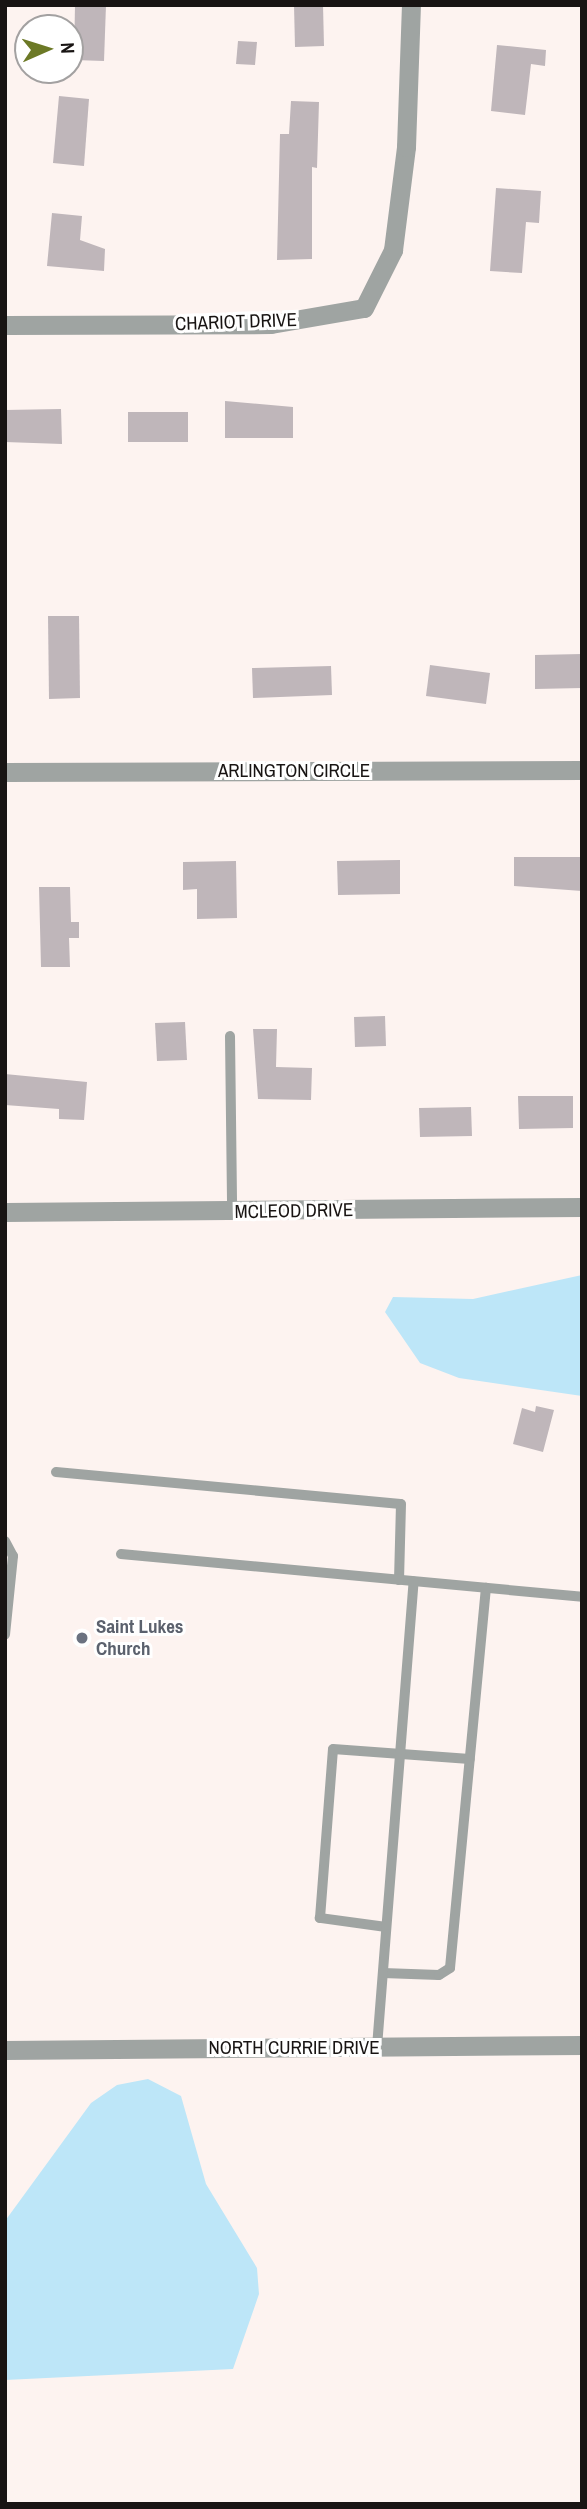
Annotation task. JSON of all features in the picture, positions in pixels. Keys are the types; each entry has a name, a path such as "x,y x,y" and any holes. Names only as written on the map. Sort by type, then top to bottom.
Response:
{"street":[{"name":"CHARIOT DRIVE","path":"5,325 271,324 364,308 393,250 406,147 411,5"},
{"name":"ARLINGTON CIRCLE","path":"5,772 582,770"},
{"name":"MCLEOD DRIVE","path":"5,1212 582,1207"},
{"name":"NORTH CURRIE DRIVE","path":"5,2050 582,2045"}],"lane":[{"path":"230,1036 232,1212"},
{"path":"55,1472 401,1504 399,1580"},
{"path":"5,1541 13,1556 5,1635"},
{"path":"121,1554 582,1597"},
{"path":"377,2047 414,1581"},
{"path":"383,1973 439,1975 450,1968 485,1588"},
{"path":"387,1927 320,1918 333,1749 470,1759"}],"water":[{"path":"582,1275 582,1396 459,1378 420,1363 385,1312 393,1297 473,1299"},
{"path":"148,2079 181,2096 206,2184 257,2268 259,2294 233,2369 5,2380 5,2221 91,2103 117,2085"}],"building":[{"path":"75,5 106,5 104,61 84,60 84,14 75,14"},
{"path":"294,5 323,5 324,46 295,47"},
{"path":"238,41 257,42 255,65 236,64"},
{"path":"497,45 546,50 545,66 531,64 525,115 491,111"},
{"path":"59,96 89,99 84,166 53,163"},
{"path":"291,101 319,102 317,168 312,167 312,259 277,260 280,134 289,134"},
{"path":"496,188 541,191 539,223 526,222 522,273 490,271"},
{"path":"52,213 82,216 80,240 105,249 104,271 47,266"},
{"path":"225,401 293,407 293,438 225,438"},
{"path":"61,409 62,444 5,442 5,410"},
{"path":"128,412 188,412 188,442 128,442"},
{"path":"48,616 79,616 80,698 49,699"},
{"path":"582,654 582,688 535,689 535,655"},
{"path":"430,665 490,673 486,704 426,696"},
{"path":"331,666 332,695 253,698 252,668"},
{"path":"514,857 582,857 582,891 514,886"},
{"path":"400,860 400,894 338,895 337,861"},
{"path":"236,861 237,918 197,919 197,889 183,890 183,862"},
{"path":"39,887 70,887 71,922 79,922 79,938 69,938 70,967 41,967"},
{"path":"385,1016 386,1046 355,1047 354,1017"},
{"path":"185,1022 187,1060 157,1061 155,1023"},
{"path":"253,1029 277,1029 276,1067 312,1068 311,1100 258,1099"},
{"path":"5,1074 87,1082 84,1120 59,1119 59,1109 5,1105"},
{"path":"518,1096 573,1096 573,1128 519,1129"},
{"path":"471,1107 472,1136 420,1137 419,1108"},
{"path":"536,1406 554,1410 543,1452 513,1444 522,1408 535,1412"}],"place":[{"name":"Saint Lukes Church","path":"82,1638"}]}
